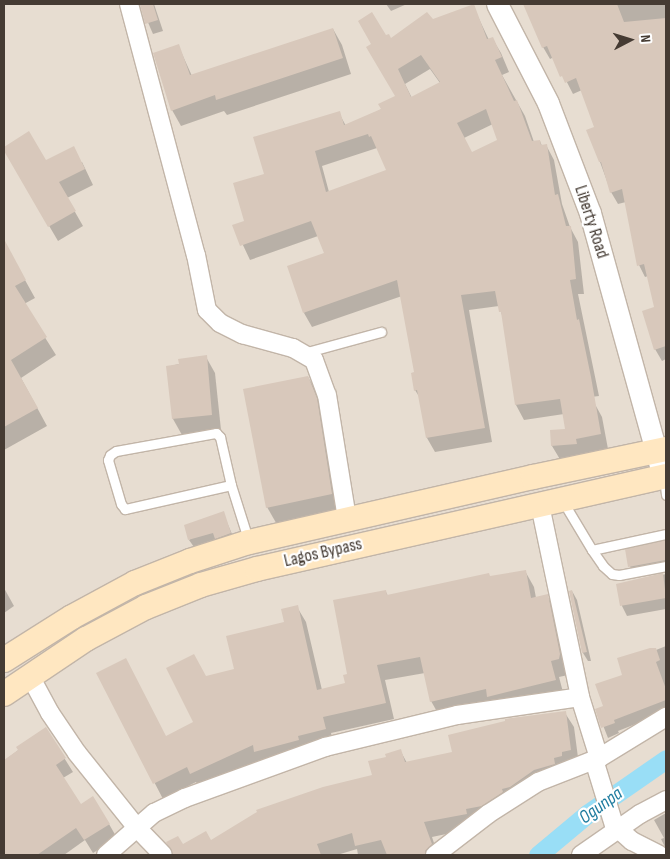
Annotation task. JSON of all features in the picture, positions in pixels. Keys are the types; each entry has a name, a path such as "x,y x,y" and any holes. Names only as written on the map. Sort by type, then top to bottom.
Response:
{"main road":[{"name":"Lagos Bypass","path":"4,660 72,617 135,583 190,561 249,542 662,450"},
{"name":"Lagos Bypass","path":"4,694 86,639 146,607 200,585 257,569 551,502 665,482"}],"street":[{"path":"130,4 196,255 207,310 220,323 242,334 293,348 314,360 327,395 347,519"},
{"name":"Liberty Road","path":"498,4 548,103 587,204 662,450 665,482"},
{"path":"551,502 580,696 616,827 632,841 659,855"},
{"path":"30,676 50,713 77,753 137,828 163,855"},
{"path":"106,855 154,813 185,798 325,747 457,715 580,696"},
{"path":"435,855 488,814 538,782 597,759 666,717"},
{"path":"582,855 616,827 666,800"}],"lane":[{"path":"302,353 381,332"},
{"path":"231,486 125,509 121,504 108,460 110,454 116,451 216,433 220,437 231,486 249,542"},
{"path":"551,502 592,550 603,566 612,574 619,575 666,566"},
{"path":"592,550 666,534"}],"shaded area":[{"path":"4,4 666,4 666,855 4,855"}],"building":[{"path":"140,4 153,4 158,20 145,24"},
{"path":"474,4 487,39 493,37 502,57 495,60 514,101 517,100 532,141 540,140 541,145 547,144 555,195 558,194 566,226 571,226 576,279 570,280 601,434 576,439 577,444 551,446 550,430 565,429 560,399 515,405 501,312 499,312 495,291 461,295 485,428 426,438 417,390 414,391 411,373 414,372 397,280 303,313 287,266 324,253 311,221 240,246 232,225 244,221 233,183 264,174 253,137 340,111 344,125 381,109 378,104 395,96 366,47 371,44 358,21 372,12 386,35 389,34 391,38 427,12 433,19","holes":["421,55 440,82 411,97 398,69","486,109 497,140 472,152 457,123","368,134 369,137 371,136 386,170 326,192 315,151"]},
{"path":"523,4 617,4 624,22 666,18 666,346 654,350 642,311 654,307 644,264 637,266 622,189 610,193 601,162 599,162 586,130 594,127 576,78 565,83 562,76 560,77 547,46 542,48"},
{"path":"333,28 343,58 216,100 215,95 171,111 153,53 179,44 190,75"},
{"path":"29,131 46,160 74,146 85,169 59,182 76,211 48,227 4,151 4,147"},
{"path":"4,239 26,280 15,286 47,337 11,360 38,408 4,427"},
{"path":"207,355 212,415 172,419 166,366 179,364 178,359"},
{"path":"308,376 317,398 332,494 266,508 243,389"},
{"path":"224,511 231,533 215,539 213,533 188,540 184,525"},
{"path":"666,540 666,560 628,567 625,549"},
{"path":"526,570 531,598 548,594 560,654 559,659 551,661 556,680 487,697 486,689 430,702 420,657 377,665 386,703 323,717 326,729 298,736 299,740 254,752 253,745 190,774 187,767 153,784 96,673 126,658 166,736 193,722 166,668 194,654 206,676 234,669 226,636 284,622 281,609 298,605 317,690 345,683 343,675 347,674 333,600 386,590 387,595 489,573 490,576"},
{"path":"663,573 666,598 620,606 616,584"},
{"path":"572,590 587,652 582,653 569,591"},
{"path":"656,648 660,660 656,662 666,689 666,700 614,720 615,723 601,728 595,709 603,706 595,684 622,675 617,658"},
{"path":"566,711 571,750 562,752 562,756 554,758 555,764 534,770 510,787 502,789 503,792 482,806 466,809 467,814 424,822 432,844 425,851 425,855 387,855 381,840 355,846 352,833 317,844 321,855 173,855 166,842 178,836 183,844 206,831 211,840 257,812 256,810 323,787 372,775 368,761 386,757 385,754 401,749 405,762 452,752 448,735 505,721 505,719"},
{"path":"46,727 66,758 56,765 81,804 93,796 110,824 84,840 76,828 37,855 4,855 4,760 18,750 16,747"}],"waterway":[{"name":"Ogunpa","path":"538,855 587,814 666,759"}]}
